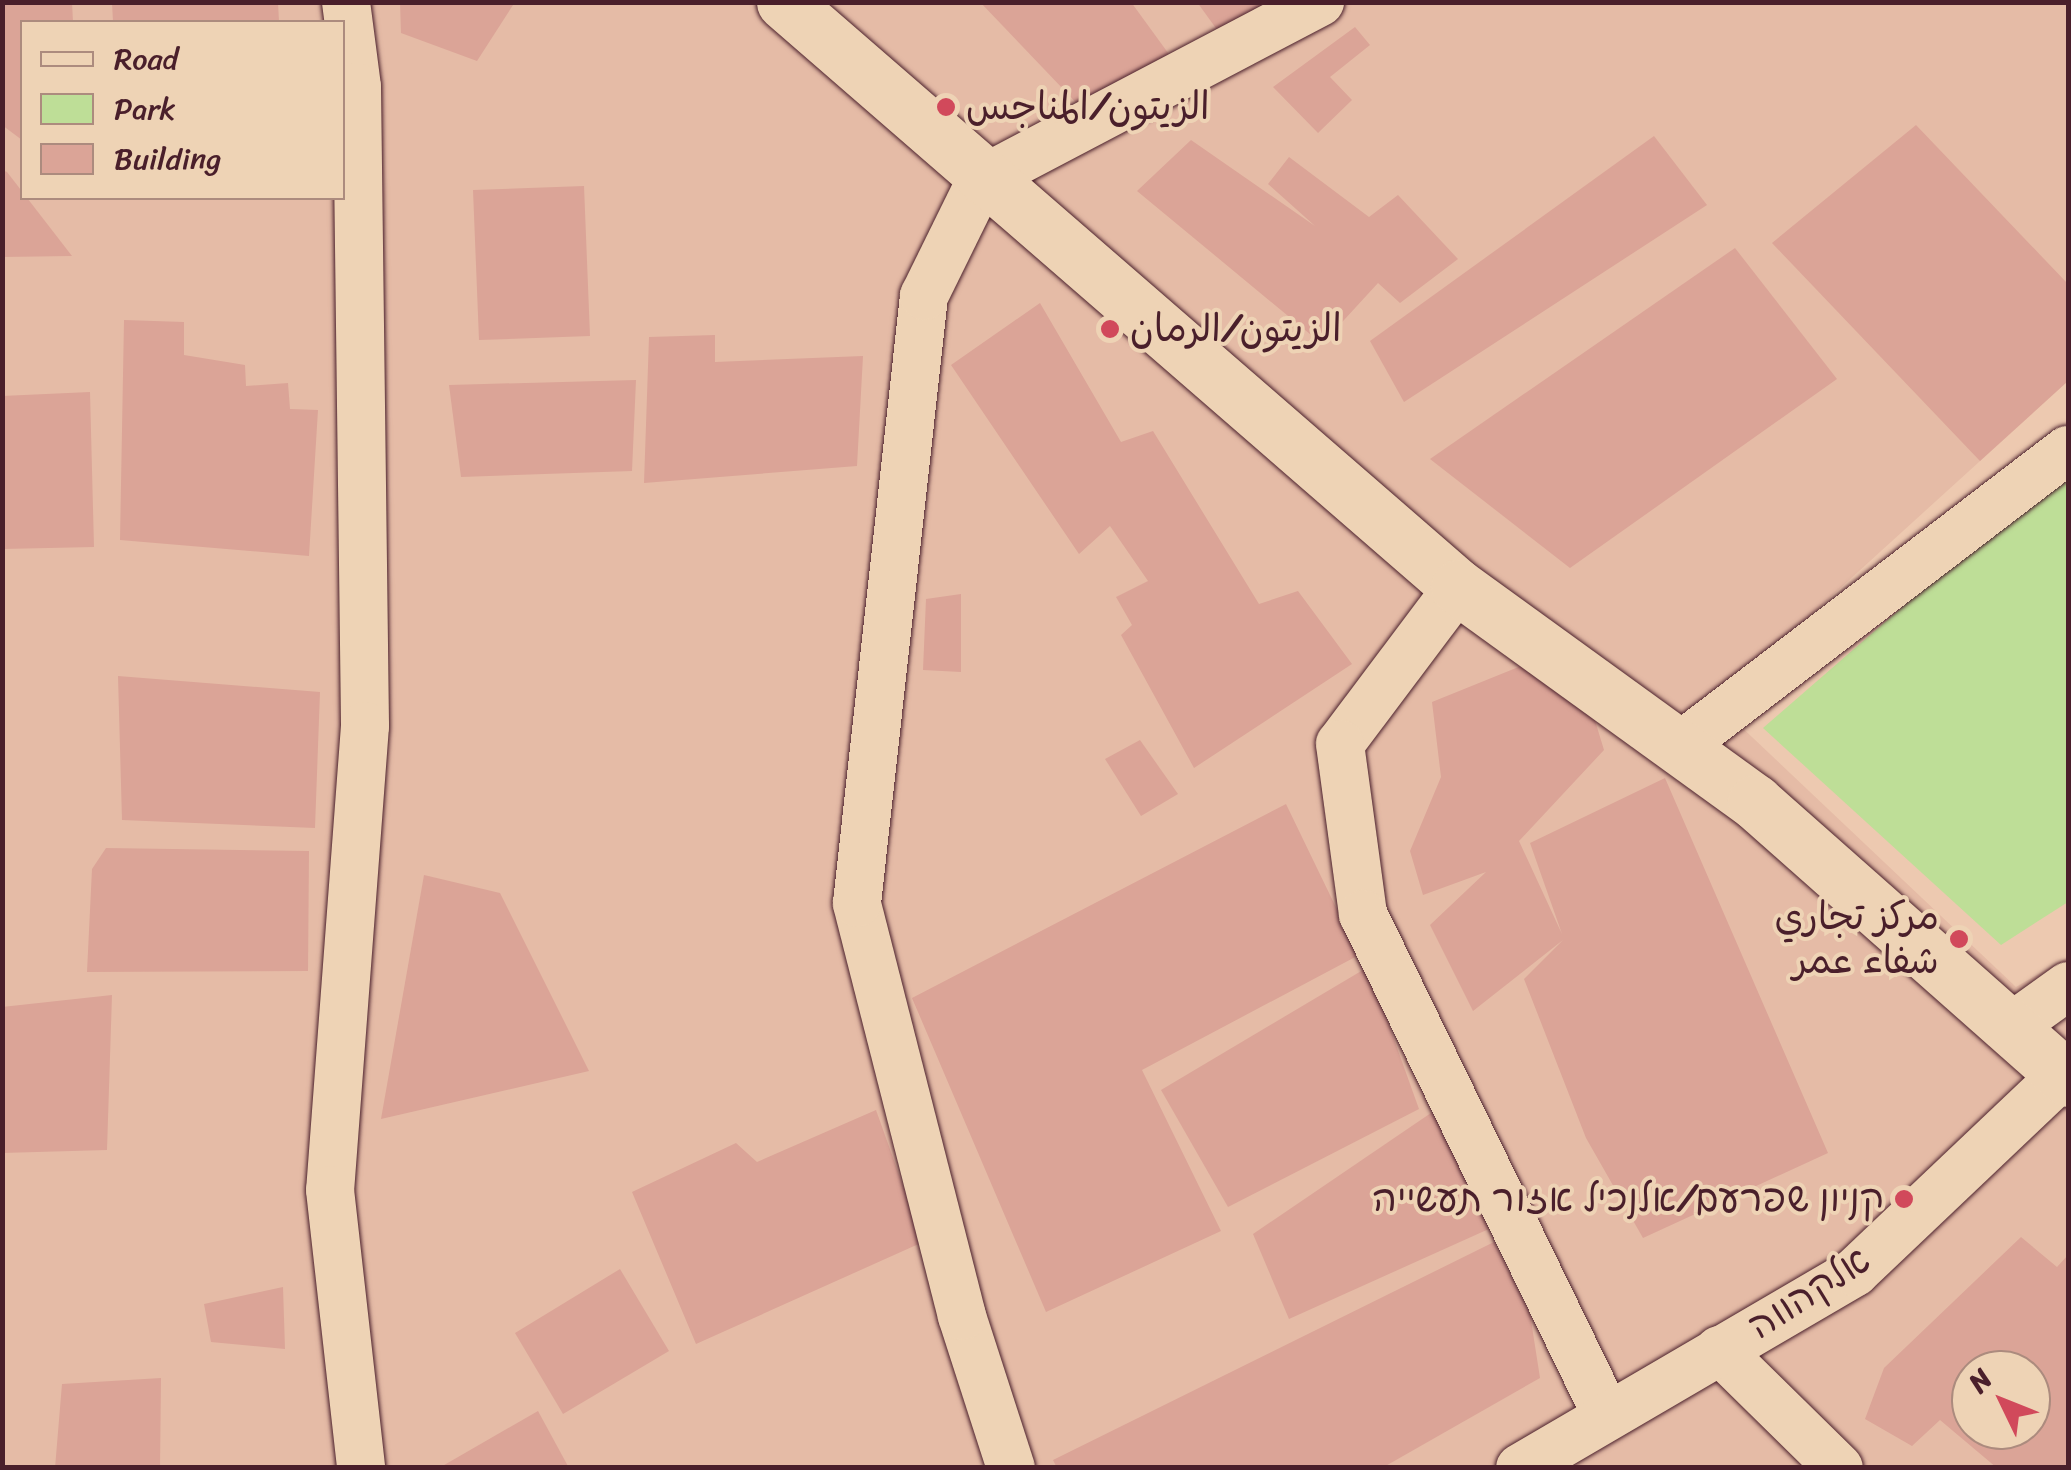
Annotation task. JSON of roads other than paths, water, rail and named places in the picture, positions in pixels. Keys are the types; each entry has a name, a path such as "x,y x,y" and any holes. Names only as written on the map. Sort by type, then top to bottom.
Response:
{"street":[{"path":"346,2 357,88 365,726 330,1190 361,1468"},
{"path":"784,2 981,180 1458,587 1756,802 2066,1076"},
{"path":"1011,1468 962,1316 858,903 924,296 981,180 1320,2"},
{"path":"1679,747 2068,450"},
{"path":"1458,587 1340,744 1363,914 1606,1414"},
{"path":"2011,1027 2068,986"},
{"name":"אלקהווה","path":"1520,1468 1606,1414 1855,1272 2066,1076"},
{"path":"1719,1350 1839,1468"}],"place":[{"name":"الزيتون/المناجس","path":"946,107"},
{"name":"الزيتون/الرمان","path":"1110,329"},
{"name":"مركز تجاري شفاء عمر","path":"1959,939"},
{"name":"קניון שפרעם/אלנכיל אזור תעשייה","path":"1904,1199"}]}
